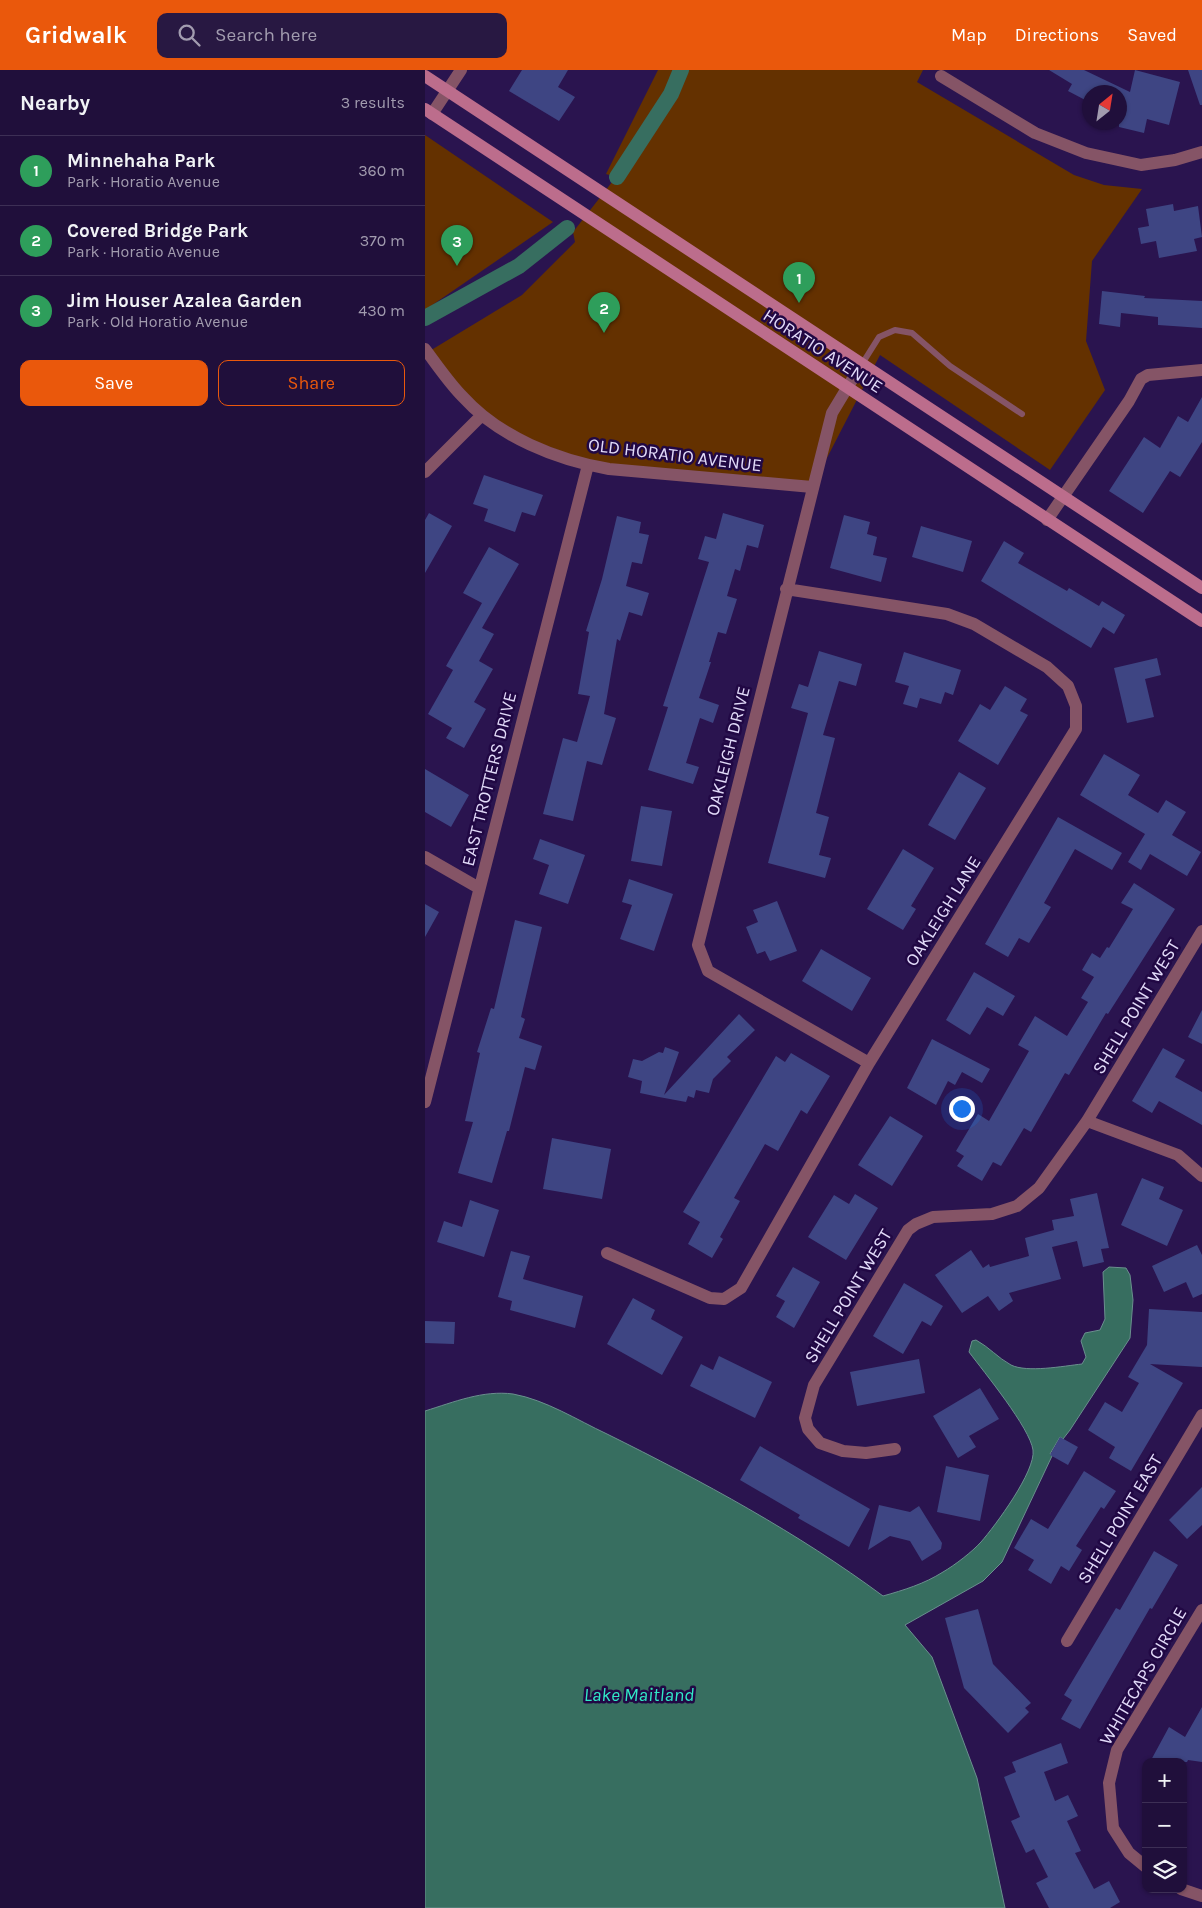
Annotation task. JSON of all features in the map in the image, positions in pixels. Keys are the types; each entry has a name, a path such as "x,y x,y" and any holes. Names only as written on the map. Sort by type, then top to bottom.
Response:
{"main road":[{"name":"HORATIO AVENUE","path":"425,76 1202,588"},
{"name":"HORATIO AVENUE","path":"428,112 1202,621"}],"street":[{"path":"428,112 447,91 461,70"},
{"path":"941,76 1035,133 1085,153 1141,165 1175,160 1202,152"},
{"name":"OLD HORATIO AVENUE","path":"425,349 463,397 482,415 501,429 533,445 588,465 687,477 812,488"},
{"name":"OAKLEIGH DRIVE","path":"861,365 832,413 786,589 699,945 708,970 869,1063"},
{"path":"1047,520 1129,401 1141,378 1148,375 1202,370"},
{"path":"425,472 482,415"},
{"name":"EAST TROTTERS DRIVE","path":"425,1101 588,465"},
{"name":"OAKLEIGH LANE","path":"607,1253 710,1298 725,1299 741,1288 869,1063 1076,729 1076,706 1068,686 1047,667 974,624 947,614 786,589"},
{"path":"425,857 479,888"},
{"name":"SHELL POINT WEST","path":"895,1449 866,1454 843,1451 820,1443 808,1429 805,1418 814,1385 908,1230 916,1224 933,1217 992,1214 1017,1206 1039,1188 1087,1121 1201,936"},
{"path":"1087,1121 1177,1156 1202,1176"},
{"name":"SHELL POINT EAST","path":"1067,1640 1202,1415"},
{"name":"WHITECAPS CIRCLE","path":"1142,1864 1129,1853 1113,1828 1109,1783 1117,1750 1202,1610"},
{"path":"1187,1891 1202,1896"}],"lane":[{"path":"861,365 879,337 895,330 912,333 950,366 1022,414"}],"shaded area":[{"path":"658,70 923,70 917,82 1074,175 1104,185 1142,189 1092,261 1086,341 1105,390 1050,470 880,355 812,487 609,469 501,429 428,352 522,295 575,242 573,232 616,177 606,174"},
{"path":"425,135 553,222 425,310"}],"water":[{"name":"Lake Maitland","path":"1109,1267 1126,1268 1130,1275 1133,1300 1130,1338 1070,1430 1063,1439 1060,1437 1050,1454 1052,1456 1002,1562 983,1581 905,1625 932,1657 977,1778 1005,1908 425,1908 425,1411 480,1395 502,1393 537,1401 573,1417 714,1489 783,1529 883,1596 929,1580 953,1566 973,1550 1004,1511 1022,1484 1028,1471 1033,1450 1030,1440 1005,1400 969,1352 972,1341 976,1340 1006,1362 1018,1367 1046,1368 1082,1364 1086,1357 1081,1341 1085,1333 1100,1330 1105,1319 1103,1272"}],"building":[{"path":"522,70 568,70 558,87 575,97 559,121 509,91"},
{"path":"1049,70 1084,70 1115,85 1082,85 1082,98 1068,91 1072,84"},
{"path":"1135,70 1180,82 1169,125 1147,119 1144,133 1127,129 1127,91 1130,92"},
{"path":"1188,70 1202,70 1202,105 1200,105"},
{"path":"1173,204 1174,211 1198,206 1202,237 1194,239 1197,251 1159,258 1156,241 1141,244 1138,228 1149,226 1146,209"},
{"path":"1102,291 1145,296 1144,298 1202,301 1202,328 1158,325 1158,317 1121,313 1120,327 1099,324"},
{"path":"1202,397 1202,442 1180,477 1170,471 1143,513 1109,491 1144,437 1160,448 1178,416 1188,422"},
{"path":"484,475 543,495 535,516 522,512 515,532 484,521 488,509 473,504"},
{"path":"429,513 452,526 425,573 425,520"},
{"path":"723,513 764,525 758,548 747,545 740,571 735,569 727,596 737,599 726,634 718,632 709,662 711,662 699,698 719,705 713,723 700,718 686,763 699,767 693,784 648,770 668,707 663,706 709,562 698,559 705,536 716,539"},
{"path":"844,515 870,522 867,534 877,537 873,555 887,558 881,582 830,568"},
{"path":"617,516 641,522 639,533 649,535 642,564 632,562 626,586 649,593 642,616 629,612 620,641 617,639 604,714 616,718 602,765 587,761 573,821 543,814 563,738 577,742 590,696 578,694 589,632 586,631 602,579"},
{"path":"921,526 972,541 963,572 912,557"},
{"path":"1004,541 1024,553 1018,563 1067,591 1069,588 1099,606 1102,601 1125,615 1114,634 1103,627 1091,648 981,581"},
{"path":"489,547 519,564 482,628 494,634 479,661 493,669 474,702 486,709 464,748 446,738 452,728 428,714 453,670 446,666 482,603 463,593"},
{"path":"819,651 862,664 856,686 839,681 823,735 835,738 816,813 829,817 819,855 831,858 825,878 768,863 808,713 791,708 799,684 808,687"},
{"path":"904,652 961,670 953,695 945,692 941,704 920,698 917,708 903,704 909,686 895,682"},
{"path":"1157,658 1161,675 1145,679 1154,717 1127,723 1114,668"},
{"path":"1005,686 1027,699 1020,711 1028,715 998,765 958,741 980,704 990,710"},
{"path":"1104,754 1140,775 1128,795 1158,813 1166,800 1186,812 1172,835 1201,852 1187,876 1150,854 1141,870 1128,862 1145,834 1080,795"},
{"path":"425,769 469,795 451,827 425,812"},
{"path":"959,772 986,788 955,840 928,825"},
{"path":"641,806 672,811 662,866 631,861"},
{"path":"1058,817 1122,853 1112,870 1075,849 1044,903 1051,907 1029,943 1019,938 1008,957 985,944"},
{"path":"540,839 585,855 568,904 539,894 549,865 533,859"},
{"path":"903,849 934,868 911,906 916,909 903,930 867,909"},
{"path":"629,879 673,894 654,951 620,939 632,905 622,902"},
{"path":"1134,883 1175,909 1108,1014 1106,1013 1069,1075 1065,1073 1031,1132 1024,1128 1001,1166 993,1162 982,1181 957,1166 964,1156 956,1151 978,1114 989,1121 1029,1051 1018,1045 1035,1016 1067,1036 1088,1002 1081,998 1094,977 1082,970 1092,953 1100,958 1107,947 1109,948 1133,909 1121,903"},
{"path":"777,901 797,951 770,961 765,951 757,954 746,927 758,922 753,910"},
{"path":"425,904 439,912 425,937"},
{"path":"515,920 542,927 521,1017 525,1019 519,1038 542,1046 535,1070 525,1067 509,1131 507,1131 492,1183 458,1173 473,1122 465,1121 480,1053 477,1052 491,1008 494,1009"},
{"path":"821,949 871,978 852,1011 802,981"},
{"path":"974,972 1015,996 1003,1016 987,1007 970,1035 946,1020"},
{"path":"1202,1010 1202,1044 1188,1037"},
{"path":"739,1014 755,1030 727,1057 731,1061 713,1079 709,1093 696,1090 694,1098 688,1096 686,1102 659,1097 640,1093 642,1081 628,1077 633,1059 642,1061 659,1052 663,1053 665,1047 679,1052 664,1095"},
{"path":"932,1039 990,1069 982,1083 962,1072 955,1085 948,1081 936,1105 907,1088"},
{"path":"1163,1048 1185,1060 1175,1077 1202,1092 1202,1125 1159,1101 1152,1113 1132,1101"},
{"path":"791,1053 830,1076 807,1114 801,1110 778,1151 765,1144 734,1198 740,1201 720,1237 723,1239 712,1258 688,1244 700,1222 683,1212 776,1056 785,1062"},
{"path":"890,1116 923,1136 892,1186 858,1165"},
{"path":"552,1138 611,1149 602,1199 543,1189"},
{"path":"1142,1178 1164,1187 1159,1199 1183,1210 1167,1246 1121,1225"},
{"path":"1097,1193 1109,1248 1101,1249 1104,1262 1083,1267 1077,1241 1052,1247 1061,1279 1009,1293 1013,1301 999,1311 988,1296 962,1313 935,1275 971,1250 983,1268 989,1264 990,1267 1029,1256 1025,1238 1054,1230 1052,1220 1074,1216 1070,1199"},
{"path":"855,1194 878,1208 846,1260 808,1237 834,1195 849,1204"},
{"path":"470,1200 499,1210 484,1257 437,1242 444,1221 462,1227"},
{"path":"1197,1245 1202,1255 1202,1294 1193,1298 1186,1282 1164,1292 1152,1266"},
{"path":"511,1251 530,1256 523,1279 583,1296 575,1328 510,1310 512,1301 498,1297"},
{"path":"793,1267 820,1282 794,1328 776,1317 785,1301 776,1296"},
{"path":"904,1283 943,1306 931,1326 922,1321 903,1354 873,1336"},
{"path":"633,1298 655,1310 651,1319 683,1337 662,1375 607,1344"},
{"path":"1149,1309 1202,1312 1202,1367 1150,1364 1183,1383 1131,1471 1109,1458 1115,1447 1088,1430 1105,1402 1122,1412 1139,1383 1128,1377 1147,1345"},
{"path":"425,1321 455,1322 454,1344 425,1343"},
{"path":"719,1356 772,1382 755,1418 690,1386 701,1364 713,1370"},
{"path":"919,1359 925,1393 857,1406 850,1372"},
{"path":"980,1388 999,1419 969,1436 976,1447 958,1458 933,1416"},
{"path":"1060,1437 1078,1447 1068,1465 1050,1455"},
{"path":"760,1446 870,1509 849,1547 798,1518 800,1515 740,1480"},
{"path":"946,1466 989,1475 980,1521 937,1512"},
{"path":"1084,1471 1116,1491 1104,1509 1101,1507 1076,1546 1082,1550 1069,1571 1061,1566 1051,1584 1028,1570 1034,1560 1014,1548 1031,1519 1048,1529"},
{"path":"1202,1487 1202,1525 1187,1539 1169,1520"},
{"path":"879,1505 910,1512 919,1506 942,1543 941,1549 922,1561 910,1541 890,1536 868,1550"},
{"path":"1154,1551 1178,1565 1152,1609 1150,1608 1080,1729 1061,1719 1072,1700 1064,1695 1116,1608 1120,1610"},
{"path":"978,1609 993,1664 1031,1703 1025,1708 1029,1712 1008,1733 964,1688 945,1618"},
{"path":"1202,1707 1202,1762 1188,1760 1187,1762 1187,1758 1152,1758 1169,1727 1185,1737"},
{"path":"1061,1743 1068,1763 1044,1772 1055,1801 1068,1795 1078,1816 1067,1821 1081,1851 1075,1853 1094,1889 1109,1881 1120,1902 1110,1908 1049,1908 1036,1883 1048,1877 1034,1849 1026,1853 1011,1821 1020,1817 1004,1777 1016,1772 1012,1762"}],"waterway":[{"path":"617,177 671,94 681,70"},
{"path":"425,318 519,266 567,228"}],"place":[{"name":"Jim Houser Azalea Garden","path":"457,266"},
{"name":"Minnehaha Park","path":"799,303"},
{"name":"Covered Bridge Park","path":"604,333"}]}
